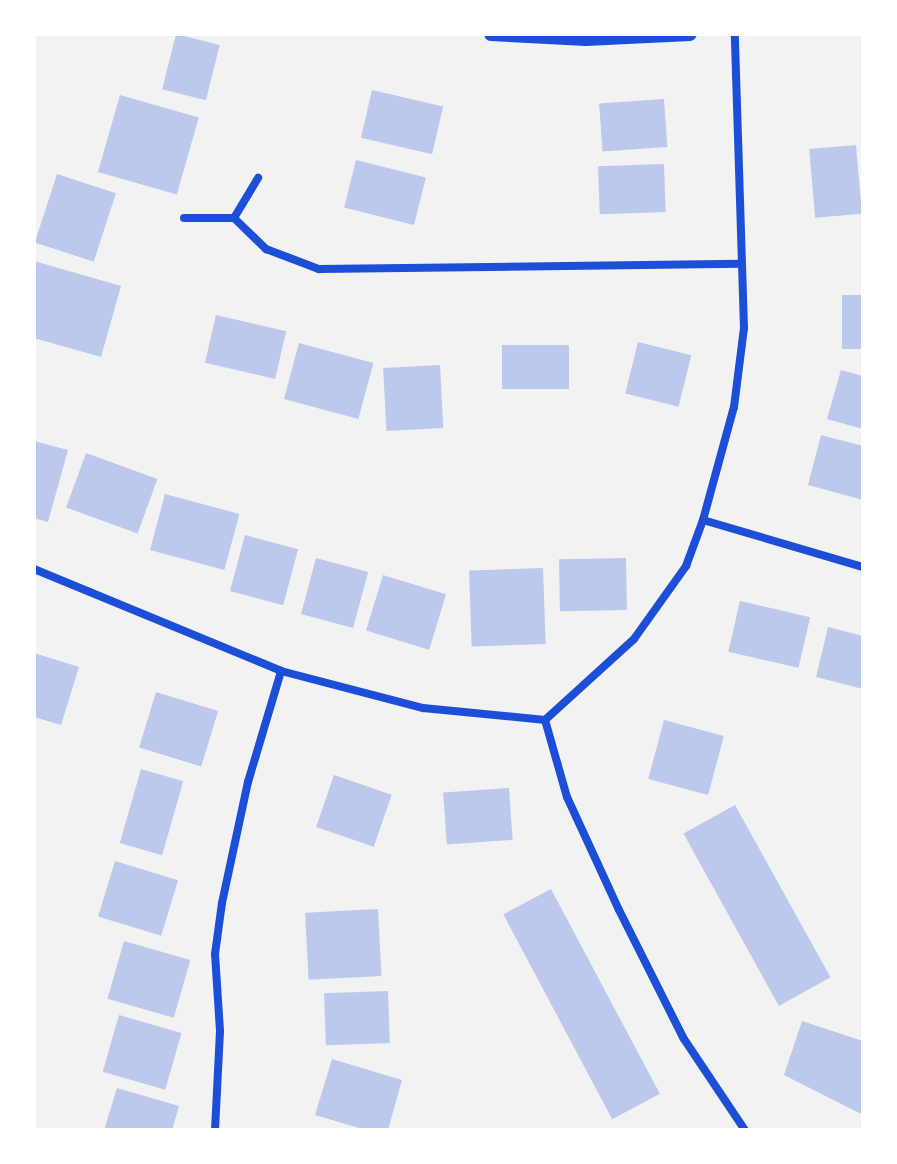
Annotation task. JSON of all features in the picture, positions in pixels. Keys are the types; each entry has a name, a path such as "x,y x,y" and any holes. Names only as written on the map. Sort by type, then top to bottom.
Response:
{"street":[{"path":"491,34 586,39 690,34"},
{"path":"34,569 281,671 423,708 545,720 634,639 686,566 703,520 734,407 744,328 735,34"},
{"path":"234,218 258,178"},
{"path":"184,218 234,218 266,249 319,269 740,264"},
{"path":"703,520 863,567"},
{"path":"215,1130 220,1031 215,954 222,903 248,782 281,671"},
{"path":"545,720 567,797 619,910 684,1039 745,1130"}],"building":[{"path":"176,34 220,45 206,100 162,89"},
{"path":"372,90 443,106 432,154 361,138"},
{"path":"120,95 199,118 177,195 98,172"},
{"path":"664,99 667,147 603,151 599,104"},
{"path":"856,145 862,214 815,218 809,149"},
{"path":"356,160 426,177 414,225 344,208"},
{"path":"664,164 666,212 600,214 598,166"},
{"path":"57,174 116,193 94,262 35,242"},
{"path":"34,261 121,286 101,357 34,338"},
{"path":"842,295 863,295 863,349 842,349"},
{"path":"216,315 286,331 275,379 205,363"},
{"path":"638,342 691,355 679,407 625,393"},
{"path":"299,343 373,363 358,419 284,399"},
{"path":"502,345 569,345 569,389 502,389"},
{"path":"440,365 443,428 386,431 383,368"},
{"path":"841,370 863,376 863,429 827,419"},
{"path":"821,435 863,446 863,500 808,485"},
{"path":"34,441 68,450 48,522 34,518"},
{"path":"86,453 157,479 138,533 66,508"},
{"path":"165,494 239,514 224,570 150,550"},
{"path":"245,535 298,549 283,605 230,591"},
{"path":"316,558 368,572 353,628 301,614"},
{"path":"626,558 627,610 560,611 559,559"},
{"path":"543,568 546,644 472,647 469,571"},
{"path":"383,575 446,594 429,650 366,630"},
{"path":"740,601 810,617 798,668 728,652"},
{"path":"828,627 863,636 863,689 816,677"},
{"path":"34,653 79,667 61,725 34,717"},
{"path":"156,692 218,711 201,766 139,747"},
{"path":"664,720 724,736 708,795 648,779"},
{"path":"141,769 183,781 162,855 120,843"},
{"path":"334,775 392,795 374,847 316,827"},
{"path":"509,788 513,840 447,844 443,793"},
{"path":"735,805 831,977 779,1006 683,834"},
{"path":"115,861 178,880 161,936 98,916"},
{"path":"551,889 660,1094 612,1119 503,914"},
{"path":"378,909 382,976 309,980 305,913"},
{"path":"124,941 190,960 174,1018 107,999"},
{"path":"388,991 390,1043 326,1045 324,993"},
{"path":"119,1015 181,1033 165,1090 103,1072"},
{"path":"802,1021 863,1041 863,1115 784,1075"},
{"path":"332,1059 402,1080 388,1130 366,1130 315,1115"},
{"path":"117,1088 179,1106 172,1130 104,1130"}]}
